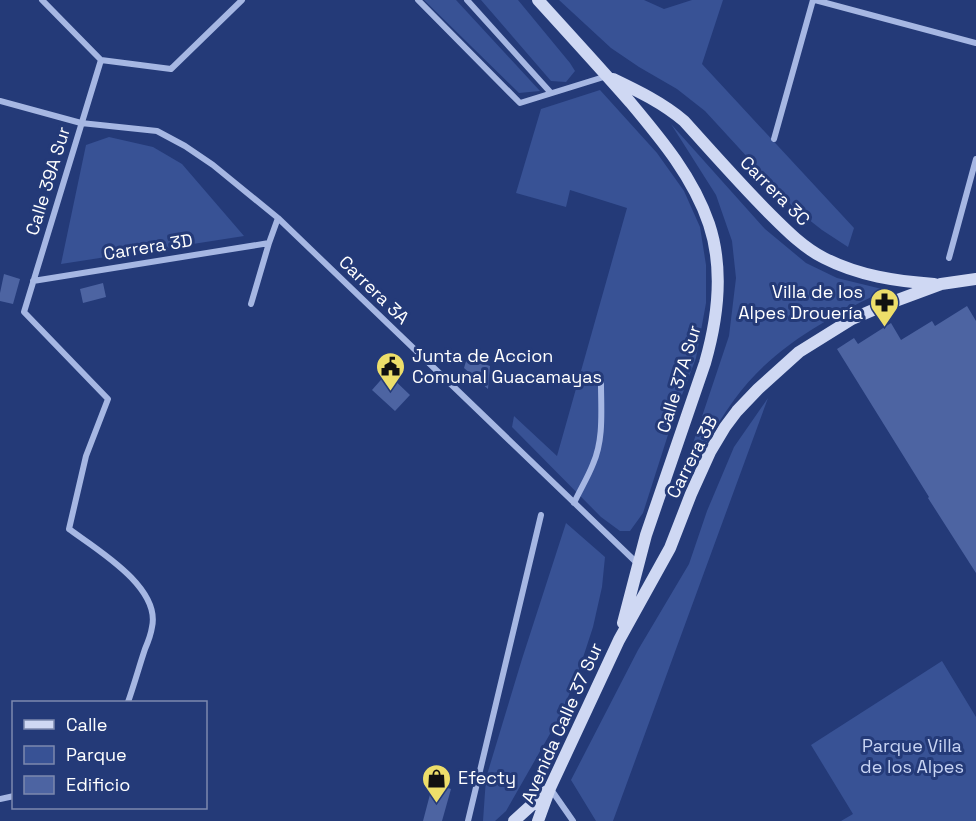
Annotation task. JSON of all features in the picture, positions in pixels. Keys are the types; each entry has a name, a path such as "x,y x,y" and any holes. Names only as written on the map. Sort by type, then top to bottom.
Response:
{"main road":[{"name":"Calle 37A Sur","path":"538,0 607,76 668,149 698,196 716,253 717,307 710,346 646,535 619,640"},
{"name":"Carrera 3C","path":"607,76 654,100 684,121 787,231 822,258 874,277 941,284"},
{"name":"Carrera 3B","path":"619,640 670,548 710,453 737,411 758,389 799,352 852,319 941,284 976,279"},
{"name":"Avenida Calle 37 Sur","path":"538,821 550,788 619,640"},
{"path":"514,821 550,788"}],"street":[{"path":"42,0 101,60 171,69 242,0"},
{"path":"418,0 520,103 607,76"},
{"path":"466,0 551,93"},
{"path":"774,139 814,0 976,44"},
{"name":"Calle 39A Sur","path":"101,60 24,312 108,399 86,456 69,529 134,579 151,608 153,625 128,701"},
{"name":"Carrera 3A","path":"0,101 81,123 157,131 213,165 278,218 638,565"},
{"path":"949,258 976,159"},
{"path":"251,304 268,243 278,218"},
{"name":"Carrera 3D","path":"33,281 268,243"},
{"path":"574,503 594,463 598,446 601,430 601,383"},
{"path":"468,821 541,515"},
{"path":"550,788 573,821"}],"green space":[{"path":"424,0 456,0 540,91 519,93"},
{"path":"481,0 518,0 575,71 566,82 551,81"},
{"path":"559,0 644,0 664,9 692,0 723,0 702,64 854,228 848,247 794,208 705,111 677,89 611,48"},
{"path":"600,90 657,153 684,191 700,227 706,265 706,303 696,358 674,416 643,513 630,531 620,531 601,517 512,427 514,416 557,456 627,208 570,190 566,207 516,193 541,109"},
{"path":"671,124 765,229 806,263 837,278 886,290 843,311 802,336 765,365 749,381 726,411 677,491 729,336 736,278 732,241 716,195"},
{"path":"109,137 153,147 182,164 244,236 148,251 147,255 132,253 61,264 86,145"},
{"path":"768,398 613,821 596,821 571,780 638,650 689,564 707,511 734,447"},
{"path":"566,523 605,557 602,587 593,627 577,676 559,718 506,811 495,821 483,821 486,778"},
{"name":"Parque Villa de los Alpes","path":"942,661 976,717 976,821 841,821 853,814 811,745"}],"building":[{"path":"4,274 20,279 13,304 0,301"},
{"path":"103,283 106,297 83,303 80,289"},
{"path":"967,306 976,321 976,573 837,349 854,338 858,344 891,323 901,340 932,321 935,326"},
{"path":"467,358 490,366 488,389 464,368"},
{"name":"Junta de Accion Comunal Guacamayas","path":"387,373 410,395 395,411 372,390"},
{"path":"433,783 451,789 442,821 423,821"}],"place":[{"name":"Villa de los Alpes Drouería","path":"884,328"},
{"name":"Junta de Accion Comunal Guacamayas","path":"391,392"},
{"name":"Efecty","path":"437,804"}]}
